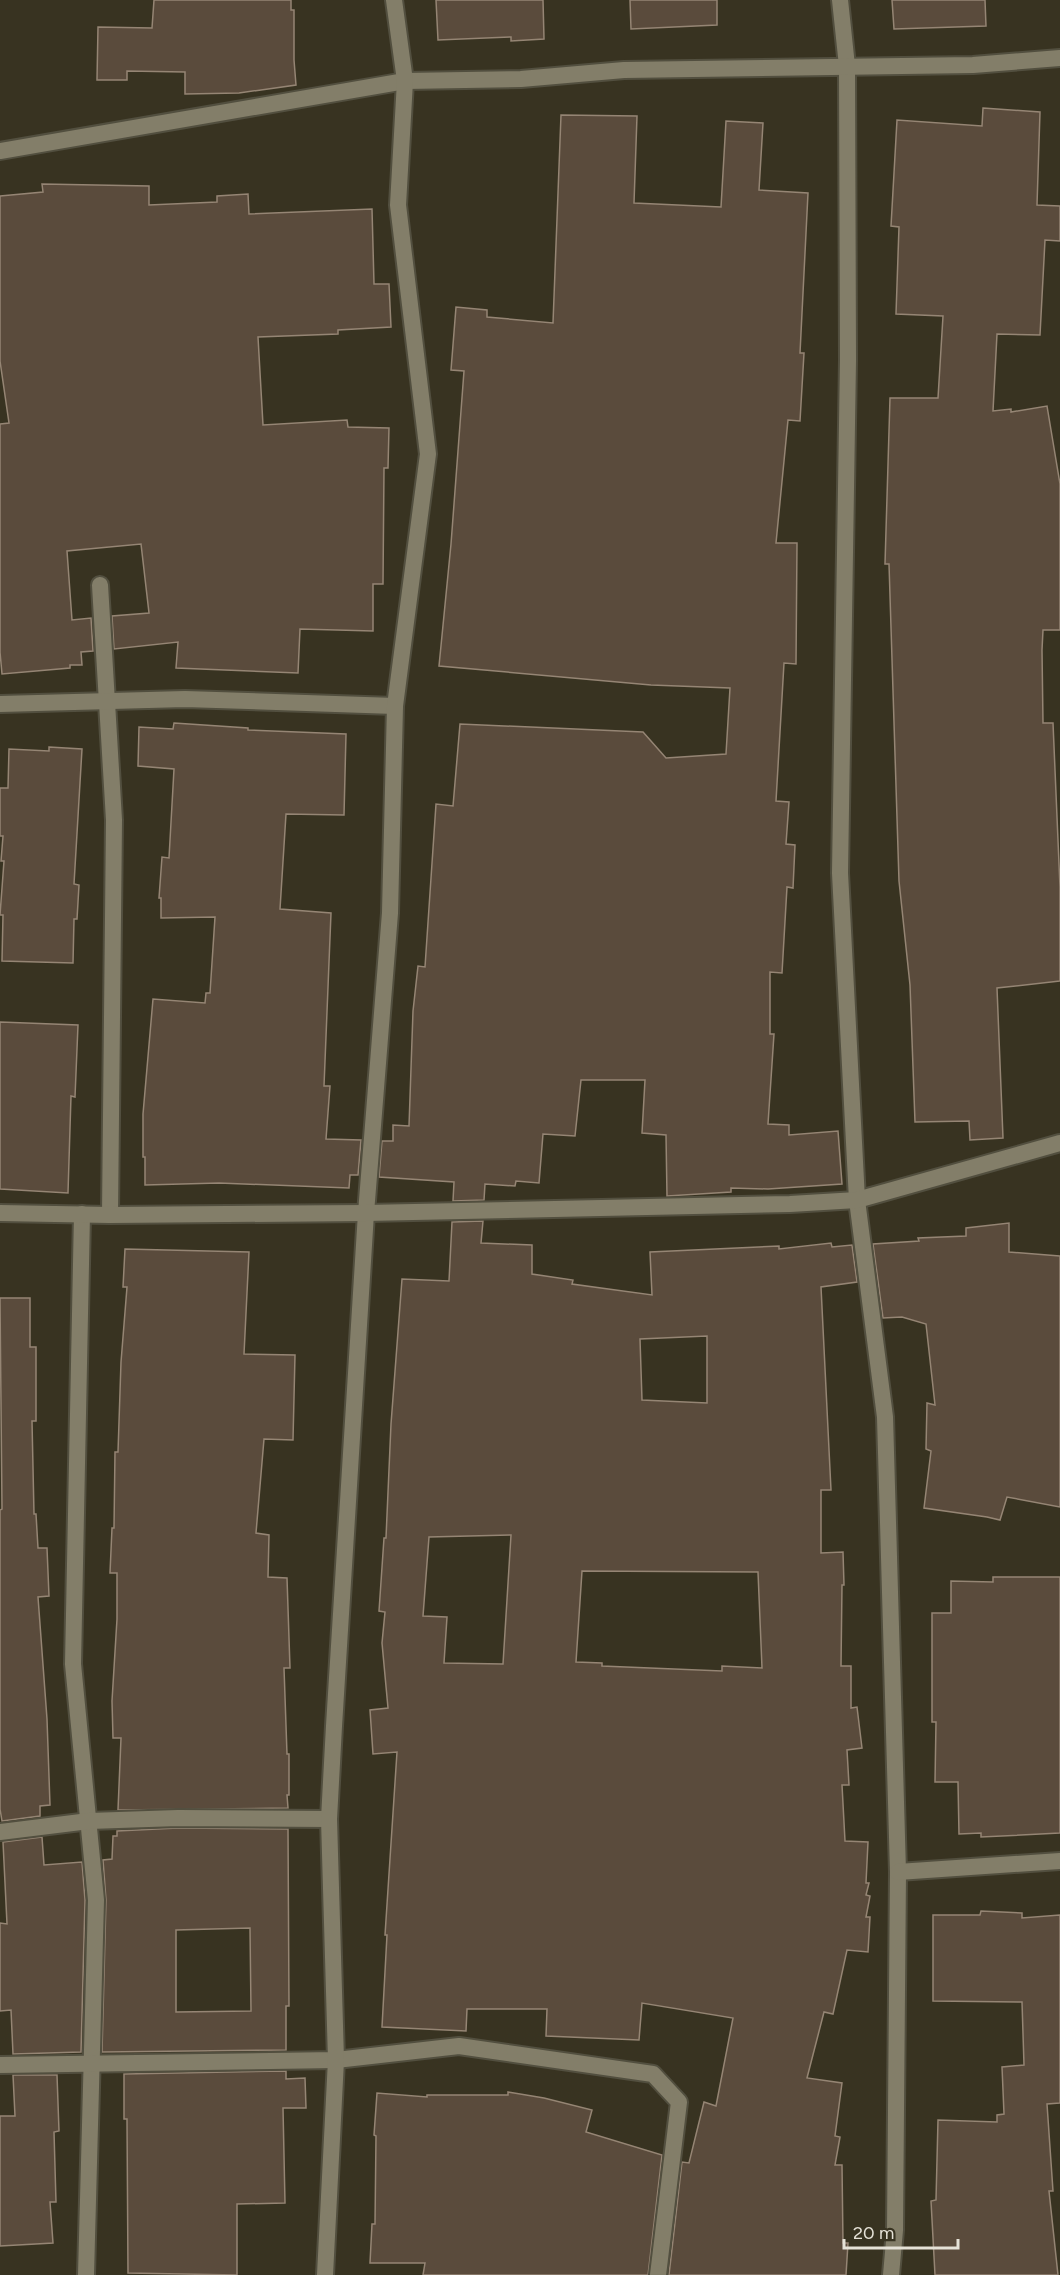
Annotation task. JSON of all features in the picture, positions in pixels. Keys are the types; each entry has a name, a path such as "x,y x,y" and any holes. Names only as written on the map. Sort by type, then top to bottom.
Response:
{"street":[{"path":"325,2275 336,2060 329,1819 366,1213 390,913 395,706 428,454 398,205 405,81 394,0"},
{"path":"840,0 847,66 848,360 840,873 857,1200 885,1417 898,1872 895,2230 891,2275"},
{"path":"0,151 405,81 521,79 624,70 973,64 1060,58"},
{"path":"100,585 114,820 110,1215"},
{"path":"0,704 185,699 395,706"},
{"path":"0,1213 110,1215 366,1213 790,1204 857,1200 1060,1143"},
{"path":"82,1214 73,1664 96,1900 86,2275"},
{"path":"0,1832 89,1821 178,1818 329,1819"},
{"path":"898,1872 1060,1861"},
{"path":"0,2065 336,2060 459,2046 653,2074 679,2102 658,2275"}],"building":[{"path":"154,0 291,0 291,10 294,10 296,85 239,93 185,94 185,72 127,71 127,80 97,80 98,27 152,28"},
{"path":"436,0 543,0 544,39 511,41 511,37 438,40"},
{"path":"630,0 717,0 717,25 631,29"},
{"path":"892,0 985,0 986,26 894,29"},
{"path":"983,108 1040,112 1037,205 1060,206 1060,241 1045,240 1040,335 997,334 993,411 1011,409 1011,412 1047,406 1060,484 1060,630 1043,630 1042,650 1043,723 1053,723 1060,887 1060,981 997,988 1003,1138 970,1140 969,1121 915,1122 910,985 899,881 889,564 885,564 890,398 938,398 943,316 896,314 899,227 891,226 897,120 982,126"},
{"path":"561,115 637,116 634,203 721,207 726,121 763,123 759,190 808,193 800,353 804,353 800,421 788,420 776,543 797,543 796,664 784,663 776,801 789,802 786,844 795,845 793,888 787,887 782,973 770,972 770,1034 774,1034 768,1124 789,1125 789,1135 838,1131 842,1184 768,1189 731,1188 731,1192 667,1196 666,1135 642,1133 645,1080 581,1080 575,1136 543,1134 539,1183 516,1181 515,1186 485,1184 484,1200 453,1201 454,1182 379,1177 382,1141 393,1141 393,1125 409,1126 413,1011 418,966 425,967 436,804 453,806 460,724 643,732 666,758 726,754 730,688 651,685 439,666 464,371 451,370 456,307 487,310 487,317 553,323"},
{"path":"42,184 149,186 149,205 217,202 217,196 248,194 249,214 372,209 374,284 389,284 391,327 338,330 338,334 258,337 263,425 347,420 348,427 389,428 388,468 384,468 383,584 373,584 373,631 300,629 298,673 176,668 178,642 114,649 112,616 149,613 141,544 67,551 72,620 91,618 93,651 81,652 82,665 2,674 0,652 0,424 9,423 0,361 0,196 43,192"},
{"path":"174,723 248,728 248,730 346,734 344,815 286,814 280,909 331,913 324,1086 330,1086 326,1139 361,1140 358,1175 350,1175 349,1188 219,1183 145,1185 143,1114 153,999 205,1003 206,993 210,993 215,917 161,918 161,898 159,898 162,857 169,858 174,769 138,766 139,727 173,729"},
{"path":"49,747 82,749 74,884 79,885 77,919 74,919 73,963 2,961 3,915 0,915 4,861 1,861 3,836 0,836 0,788 8,788 9,749 49,751"},
{"path":"0,1022 78,1025 75,1097 71,1096 68,1193 0,1189"},
{"path":"483,1221 481,1243 532,1245 532,1274 573,1280 572,1284 652,1295 650,1252 779,1246 779,1249 831,1243 832,1247 852,1245 857,1282 821,1287 831,1490 821,1490 821,1553 843,1552 841,1666 851,1666 851,1708 857,1707 862,1748 847,1750 849,1785 842,1785 845,1841 868,1842 866,1883 869,1883 866,1895 870,1896 866,1917 870,1917 868,1952 847,1950 833,2014 824,2012 807,2078 842,2083 835,2136 840,2137 835,2165 842,2165 843,2243 848,2243 846,2275 669,2275 682,2162 689,2163 704,2102 716,2106 733,2018 642,2003 639,2040 546,2036 547,2009 467,2009 466,2031 382,2027 387,1935 385,1935 397,1752 373,1754 370,1710 388,1708 382,1643 385,1612 379,1611 384,1538 386,1538 391,1424 402,1279 449,1281 452,1222","holes":["707,1336 707,1403 642,1400 640,1339","511,1535 503,1664 444,1663 447,1617 423,1616 429,1537","582,1571 758,1572 762,1668 722,1666 722,1671 602,1666 602,1663 576,1662"]},
{"path":"1009,1223 1009,1252 1060,1256 1060,1507 1007,1497 1000,1520 924,1508 931,1451 926,1449 927,1403 935,1405 926,1324 902,1317 883,1318 873,1244 919,1241 918,1238 966,1236 966,1228"},
{"path":"125,1249 249,1252 244,1354 295,1355 293,1440 264,1439 256,1533 269,1535 268,1577 287,1578 290,1668 284,1668 287,1754 289,1754 288,1808 118,1810 121,1738 113,1738 112,1701 117,1573 110,1573 112,1528 114,1528 115,1452 118,1452 121,1362 127,1287 123,1287"},
{"path":"0,1298 30,1298 30,1347 36,1347 36,1421 32,1421 34,1514 36,1514 38,1548 47,1548 49,1596 38,1597 47,1719 50,1805 40,1806 40,1816 2,1821 0,1809 0,1510 2,1509"},
{"path":"993,1577 1060,1577 1060,1833 981,1837 981,1833 959,1834 958,1782 935,1782 936,1722 932,1722 932,1613 951,1613 951,1581 993,1582"},
{"path":"178,1828 288,1829 289,2006 286,2006 286,2050 102,2052 106,1900 103,1860 112,1859 113,1836 117,1836 117,1831","holes":["250,1928 251,2011 176,2012 176,1930"]},
{"path":"42,1837 44,1865 82,1862 85,1900 81,2052 13,2054 11,2010 0,2011 0,1923 7,1924 3,1842"},
{"path":"981,1911 1022,1913 1022,1918 1060,1915 1060,2103 1047,2104 1053,2191 1049,2191 1058,2275 935,2275 931,2201 936,2200 938,2120 997,2122 997,2115 1004,2114 1002,2067 1024,2065 1022,2002 933,2001 933,1915 980,1915"},
{"path":"286,2071 286,2079 305,2078 306,2108 283,2108 285,2203 237,2204 237,2275 128,2273 127,2119 124,2119 124,2074"},
{"path":"13,2075 57,2075 59,2131 54,2132 56,2202 50,2202 53,2243 0,2246 0,2116 15,2116"},
{"path":"508,2092 592,2110 586,2132 662,2155 648,2275 423,2275 425,2263 370,2263 372,2224 375,2224 376,2136 374,2135 377,2093 427,2097 427,2095 508,2095"}]}
